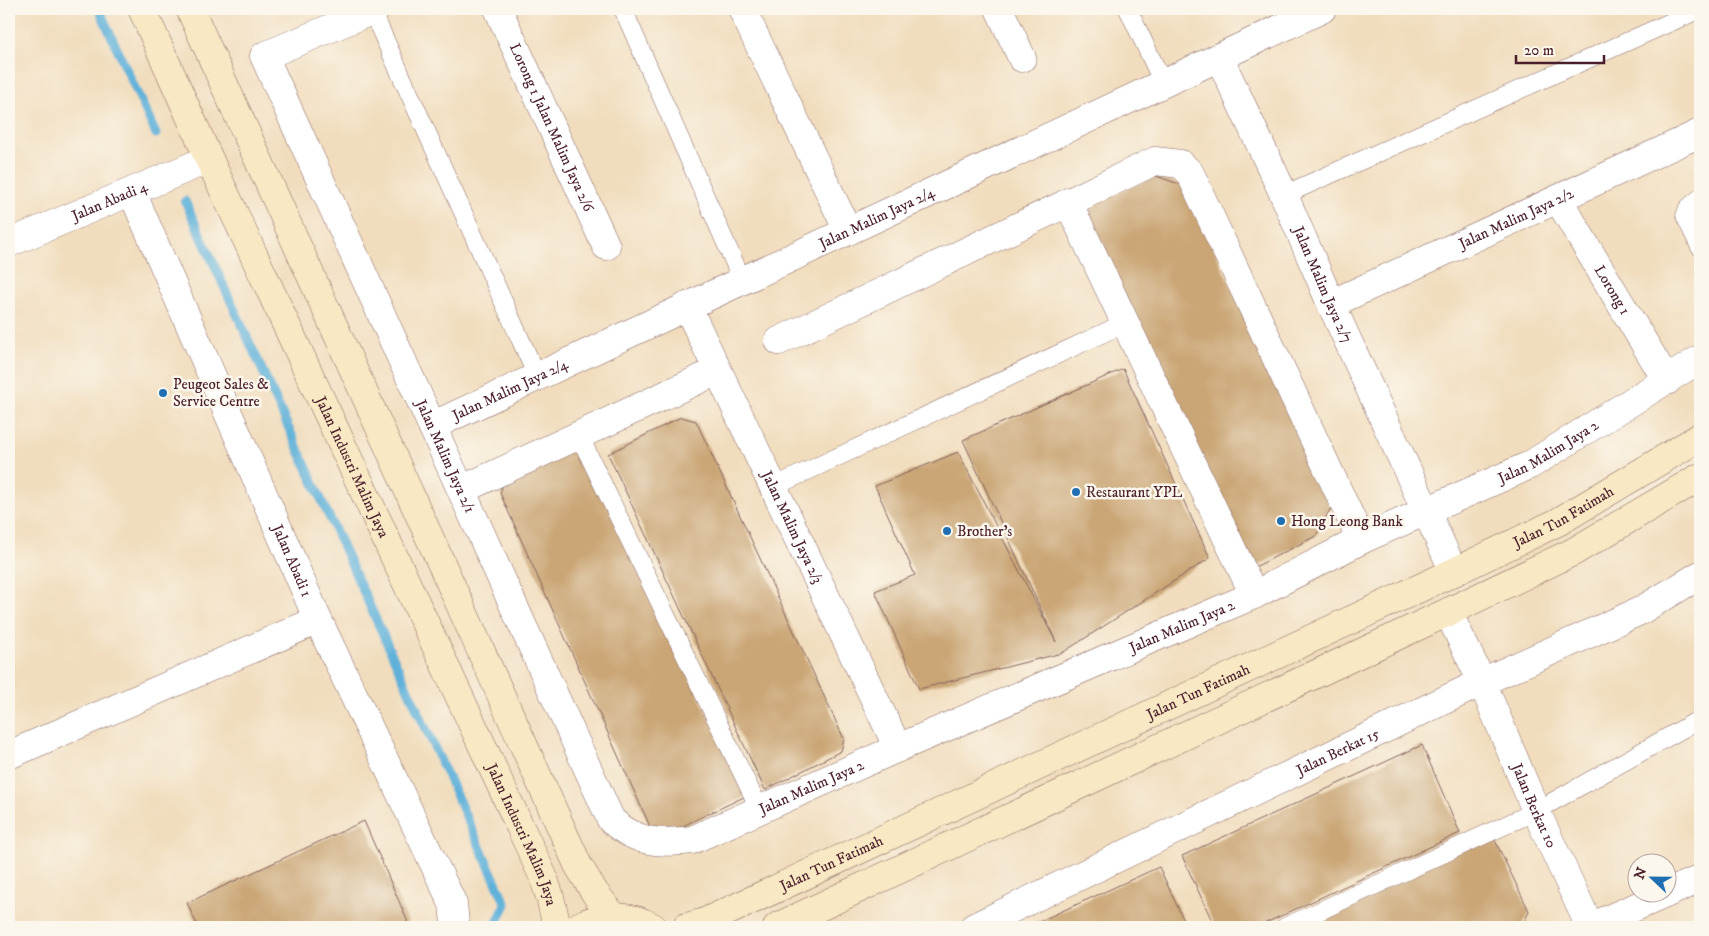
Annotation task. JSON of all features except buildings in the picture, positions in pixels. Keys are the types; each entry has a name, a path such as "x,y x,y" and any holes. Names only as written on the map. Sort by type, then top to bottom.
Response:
{"main road":[{"name":"Jalan Industri Malim Jaya","path":"142,9 209,159 543,876 550,897 556,927"},
{"path":"190,9 578,864 595,893 614,917"},
{"name":"Jalan Tun Fatimah","path":"686,927 705,922 1558,522 1700,436"},
{"path":"777,927 1573,552 1700,477"},
{"path":"577,927 598,919 614,917 630,918 653,927"}],"street":[{"name":"Lorong 1 Jalan Malim Jaya 2/6","path":"498,9 606,246"},
{"path":"742,9 848,230"},
{"path":"999,9 1022,58"},
{"name":"Jalan Malim Jaya 2/4","path":"432,426 1322,9"},
{"name":"Jalan Malim Jaya 2/1","path":"374,10 264,56 611,820 624,832 645,840"},
{"name":"Jalan Malim Jaya 2/7","path":"1219,57 1284,195 1331,304 1454,572"},
{"name":"Jalan Malim Jaya 2/2","path":"1331,304 1700,133"},
{"name":"Jalan Abadi 4","path":"9,243 209,159"},
{"path":"779,341 1155,161 1181,164 1190,173 1361,540"},
{"name":"Jalan Abadi 1","path":"132,192 318,620 453,904 454,927"},
{"name":"Lorong 1","path":"1558,199 1667,381"},
{"path":"1068,202 1254,595"},
{"name":"Jalan Malim Jaya 2/3","path":"686,306 898,748"},
{"name":"Jalan Malim Jaya 2","path":"645,840 676,842 692,840 898,748 1254,595 1361,540 1530,465 1700,359"},
{"path":"461,490 717,371"},
{"name":"Jalan Berkat 15","path":"974,927 1482,682 1640,611 1700,574"},
{"name":"Jalan Berkat 10","path":"1448,612 1482,682 1536,810 1590,927"},
{"path":"9,754 318,620"},
{"path":"1590,927 1700,879"}],"lane":[{"path":"623,9 742,280"},
{"path":"1128,9 1163,83"},
{"path":"1284,195 1700,9"},
{"path":"374,10 537,376"},
{"path":"1700,198 1688,208 1685,216 1700,247"},
{"path":"773,487 1125,323"},
{"path":"579,435 760,810"},
{"path":"1285,927 1536,810 1700,719"}],"waterway":[{"path":"99,9 156,134"},
{"path":"185,201 506,904 495,927"}],"place":[{"name":"Peugeot Sales & Service Centre","path":"163,393"},
{"name":"Restaurant YPL","path":"1076,492"},
{"name":"Hong Leong Bank","path":"1281,521"},
{"name":"Brother's","path":"947,531"}]}
